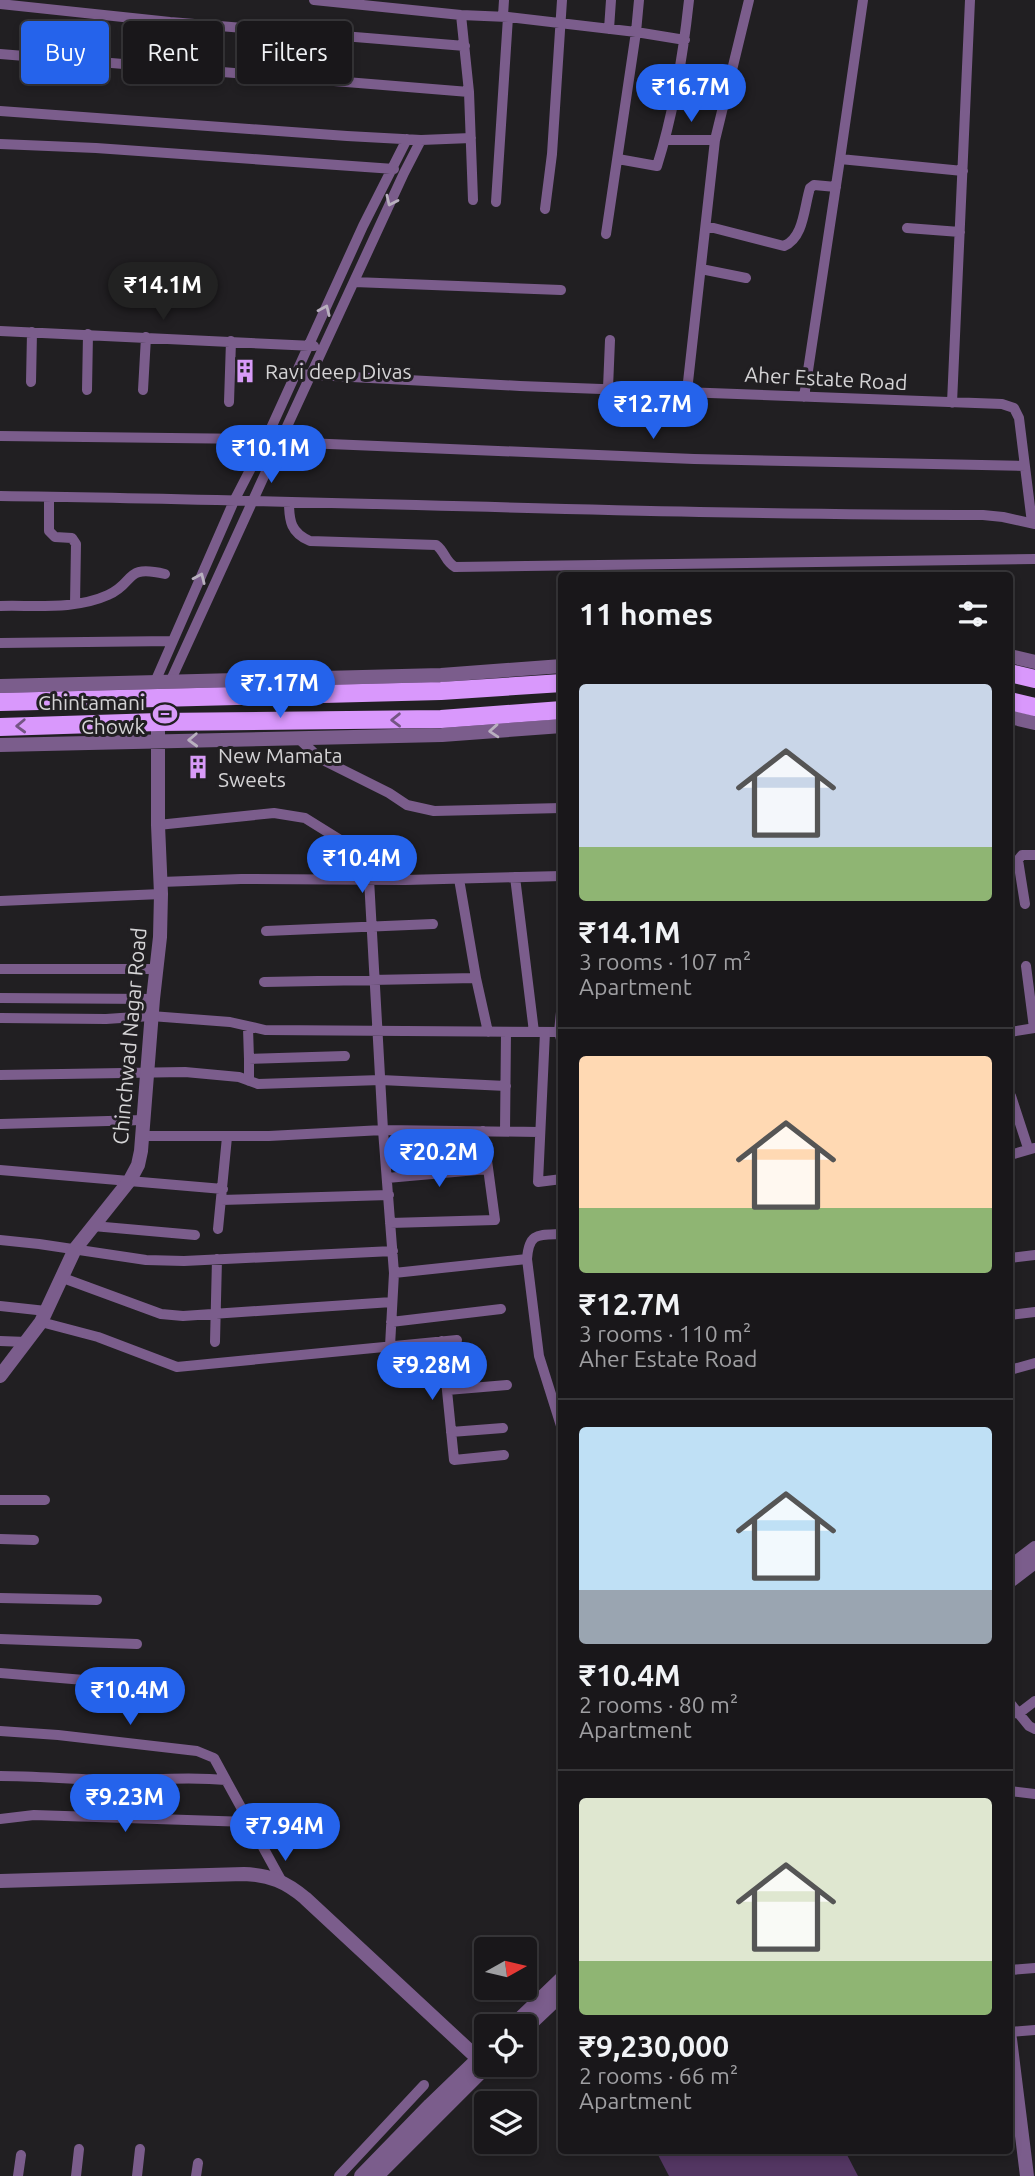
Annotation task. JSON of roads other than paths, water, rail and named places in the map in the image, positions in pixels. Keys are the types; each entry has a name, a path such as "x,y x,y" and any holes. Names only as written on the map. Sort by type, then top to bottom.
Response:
{"main road":[{"path":"1013,674 1035,679"},
{"path":"0,702 159,690 441,691 558,683"},
{"path":"1013,702 1035,707"},
{"path":"0,727 152,722 441,719 558,710"}],"street":[{"path":"314,0 461,15 505,16 685,40"},
{"path":"449,13 450,0"},
{"path":"496,202 504,0"},
{"path":"545,209 552,155 562,0"},
{"path":"609,29 611,0"},
{"path":"606,234 639,0"},
{"path":"618,159 657,166 666,139 690,0"},
{"path":"687,391 715,140 749,0"},
{"path":"804,397 863,0"},
{"path":"952,403 970,0"},
{"path":"0,4 194,24 465,46"},
{"path":"461,15 469,92 473,200"},
{"path":"0,54 469,92"},
{"path":"0,111 421,140 471,138"},
{"path":"159,690 173,641 234,501 266,439 363,226 407,139"},
{"path":"666,139 715,140"},
{"path":"159,690 281,442 421,140"},
{"path":"0,144 394,169"},
{"path":"840,159 963,171"},
{"path":"706,226 784,246 797,236 810,188 814,185 836,187"},
{"path":"906,228 960,232"},
{"path":"701,269 746,278"},
{"path":"354,282 561,290"},
{"path":"0,331 324,346"},
{"path":"31,382 32,332"},
{"path":"87,390 88,334"},
{"path":"143,390 146,337"},
{"path":"608,388 611,340"},
{"path":"229,402 231,341"},
{"name":"Aher Estate Road","path":"296,374 1002,404 1014,408 1019,418 1025,466"},
{"path":"0,436 266,439"},
{"path":"0,496 251,500 678,513 982,515 1033,523 1025,466 694,459 281,442"},
{"path":"49,496 49,531 55,537 72,538 76,544 75,604"},
{"path":"289,502 289,521 294,530 310,541 436,545 456,568 1035,559"},
{"path":"0,606 83,604 111,594 134,573 148,570 164,574"},
{"path":"0,643 173,641"},
{"path":"1013,657 1035,662"},
{"path":"0,686 159,690 558,667"},
{"name":"Chinchwad Nagar Road","path":"0,1376 6,1361 27,1342 43,1317 75,1249 130,1180 138,1165 143,1136 151,1016 160,937 157,741 152,722 159,690"},
{"path":"1013,718 1035,723"},
{"path":"0,745 442,735 558,726"},
{"path":"298,737 325,761 407,805 421,809 558,808"},
{"path":"158,825 274,813 292,815 305,818 405,880"},
{"path":"1024,904 1018,860 1023,855 1035,855"},
{"path":"0,901 252,879 405,880 558,876"},
{"path":"515,877 539,1032 538,1182 558,1180"},
{"path":"458,878 488,1032"},
{"path":"369,880 394,1273 390,1346"},
{"path":"266,931 433,924"},
{"path":"1013,1032 1035,1028 1026,966"},
{"path":"0,969 156,969"},
{"path":"264,982 476,978"},
{"path":"0,998 153,999"},
{"path":"0,1018 106,1019 151,1016 230,1022 247,1028 314,1032 539,1032 558,1035"},
{"path":"247,1028 249,1081"},
{"path":"505,1131 506,1032"},
{"path":"248,1059 345,1056"},
{"path":"0,1075 185,1072 213,1073 258,1084 381,1080 506,1086"},
{"path":"1013,1101 1032,1148 1013,1153"},
{"path":"0,1124 144,1120"},
{"path":"143,1136 227,1137 383,1130 539,1132"},
{"path":"390,1223 495,1220 483,1131"},
{"path":"218,1229 227,1137"},
{"path":"0,1170 130,1180 222,1195 389,1195"},
{"path":"387,1178 488,1170"},
{"path":"93,1226 195,1235"},
{"path":"558,1234 532,1238 528,1244 527,1259 539,1356 558,1416"},
{"path":"0,1240 146,1261 393,1251"},
{"path":"1013,1258 1035,1255"},
{"path":"215,1342 217,1259"},
{"path":"394,1273 527,1259"},
{"path":"63,1278 161,1314 183,1316 392,1302"},
{"path":"0,1306 43,1317 177,1367 457,1340"},
{"path":"391,1322 501,1309"},
{"path":"1013,1315 1035,1312"},
{"path":"0,1341 27,1342"},
{"path":"442,1341 454,1460 505,1455"},
{"path":"1013,1369 1035,1363"},
{"path":"447,1390 507,1385"},
{"path":"451,1432 503,1428"},
{"path":"0,1500 45,1500"},
{"path":"0,1539 34,1540"},
{"path":"1013,1565 1035,1548"},
{"path":"1013,1579 1035,1562"},
{"path":"0,1598 97,1601"},
{"path":"0,1639 137,1644"},
{"path":"0,1673 168,1687"},
{"path":"1018,1714 1035,1701"},
{"path":"1013,1707 1035,1729"},
{"path":"0,1731 197,1751 214,1758 281,1880"},
{"path":"0,1776 226,1780"},
{"path":"1013,1791 1035,1794"},
{"path":"0,1819 34,1815 250,1822"},
{"path":"0,1881 244,1874 281,1880 306,1898 474,2050"},
{"path":"1013,1970 1035,1968"},
{"path":"524,2014 558,1982"},
{"path":"537,2018 558,1998"},
{"path":"1013,2032 1035,2030"},
{"path":"1013,2056 1029,2144 1027,2176"},
{"path":"362,2176 474,2070"},
{"path":"377,2176 474,2072"},
{"path":"340,2176 424,2085"},
{"path":"76,2176 79,2149"},
{"path":"137,2176 140,2149"},
{"path":"18,2176 21,2155"},
{"path":"196,2176 198,2163"}],"place":[{"name":"Ravi deep Divas","path":"245,371"},
{"name":"Chintamani Chowk","path":"165,714"},
{"name":"New Mamata Sweets","path":"198,767"}]}
